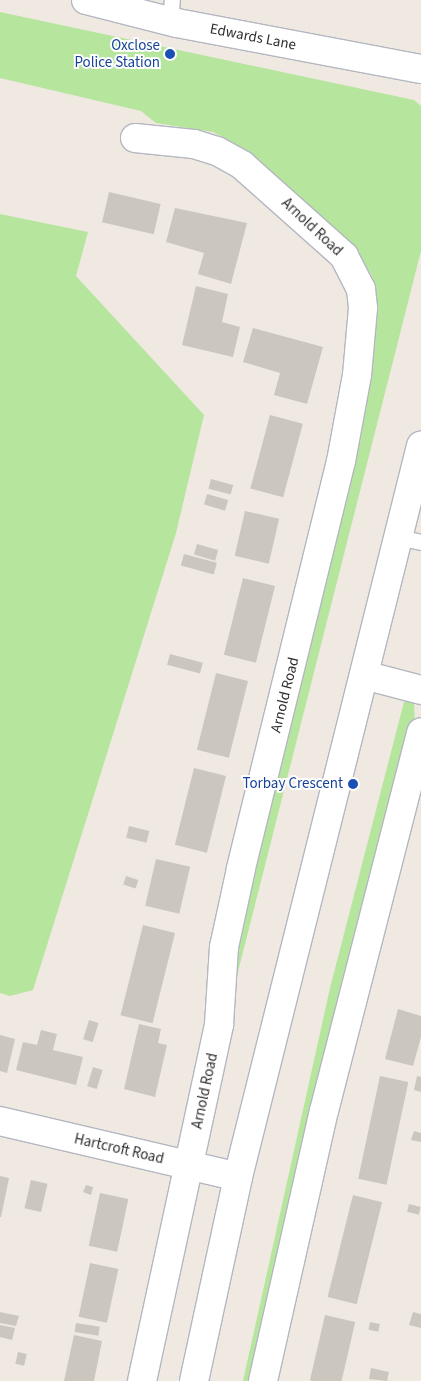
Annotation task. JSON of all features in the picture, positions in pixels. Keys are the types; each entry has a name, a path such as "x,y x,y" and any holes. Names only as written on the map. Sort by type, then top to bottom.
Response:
{"street":[{"name":"Edwards Lane","path":"86,0 171,10 421,69"},
{"name":"Arnold Road","path":"135,138 194,144 217,151 242,165 344,256 361,289 363,308 357,375 341,460 241,869 224,947 219,1025 142,1381"},
{"path":"194,1381 238,1177 364,675 410,539 421,446"},
{"path":"364,675 421,690"},
{"path":"262,1381 339,1054 421,732"},
{"name":"Hartcroft Road","path":"0,1121 238,1177"}],"green space":[{"path":"0,12 414,100 421,106 421,251 229,1007 234,943 356,446 377,301 372,276 356,250 250,152 213,132 156,123 141,111 0,78"},
{"path":"0,214 88,232 76,276 204,415 176,533 33,990 10,996 0,993"},
{"path":"405,698 414,701 415,724 256,1381 243,1381 330,988"}],"building":[{"path":"109,192 161,204 154,234 102,222"},
{"path":"175,208 247,223 231,284 198,274 204,253 166,242"},
{"path":"196,286 228,294 222,322 240,327 233,357 182,345"},
{"path":"253,328 323,347 307,404 274,395 280,373 243,362"},
{"path":"270,415 303,424 283,497 250,488"},
{"path":"211,479 233,485 231,495 208,489"},
{"path":"207,494 228,500 225,511 204,505"},
{"path":"245,511 279,519 269,564 235,556"},
{"path":"197,544 218,550 215,561 194,555"},
{"path":"184,554 217,563 214,574 181,566"},
{"path":"243,578 275,586 256,663 224,655"},
{"path":"170,654 203,663 200,673 167,665"},
{"path":"216,673 248,681 229,758 197,750"},
{"path":"194,768 226,776 207,853 175,845"},
{"path":"129,826 149,831 146,843 126,838"},
{"path":"156,859 190,867 179,914 145,906"},
{"path":"126,876 138,880 136,889 123,885"},
{"path":"143,925 175,933 153,1023 121,1015"},
{"path":"398,1009 421,1016 421,1037 413,1066 385,1059"},
{"path":"89,1020 99,1023 93,1042 83,1039"},
{"path":"139,1024 161,1029 158,1043 167,1045 155,1097 124,1089"},
{"path":"41,1030 57,1034 53,1050 83,1057 76,1085 16,1070 23,1042 37,1045"},
{"path":"0,1035 15,1039 7,1073 0,1071"},
{"path":"93,1067 103,1070 97,1089 87,1086"},
{"path":"380,1076 408,1082 387,1185 358,1179"},
{"path":"417,1076 421,1077 421,1092 414,1090"},
{"path":"414,1131 421,1133 421,1142 411,1140"},
{"path":"0,1176 9,1178 1,1217 0,1217"},
{"path":"31,1180 48,1184 41,1212 24,1208"},
{"path":"86,1185 93,1187 91,1195 83,1192"},
{"path":"100,1193 128,1199 117,1252 89,1246"},
{"path":"353,1195 382,1202 357,1304 328,1297"},
{"path":"409,1204 421,1207 419,1215 407,1212"},
{"path":"90,1263 118,1269 107,1323 79,1317"},
{"path":"0,1312 19,1316 16,1326 0,1323"},
{"path":"413,1312 421,1314 421,1328 409,1325"},
{"path":"325,1315 355,1322 342,1381 310,1380"},
{"path":"370,1322 380,1324 378,1332 368,1330"},
{"path":"76,1323 100,1327 98,1336 75,1332"},
{"path":"0,1325 15,1328 12,1340 0,1337"},
{"path":"74,1335 102,1341 94,1381 64,1381"},
{"path":"18,1352 27,1354 24,1366 15,1364"},
{"path":"371,1368 389,1372 387,1381 369,1379"}],"place":[{"name":"Oxclose Police Station","path":"170,54"},
{"name":"Torbay Crescent","path":"353,784"}]}
